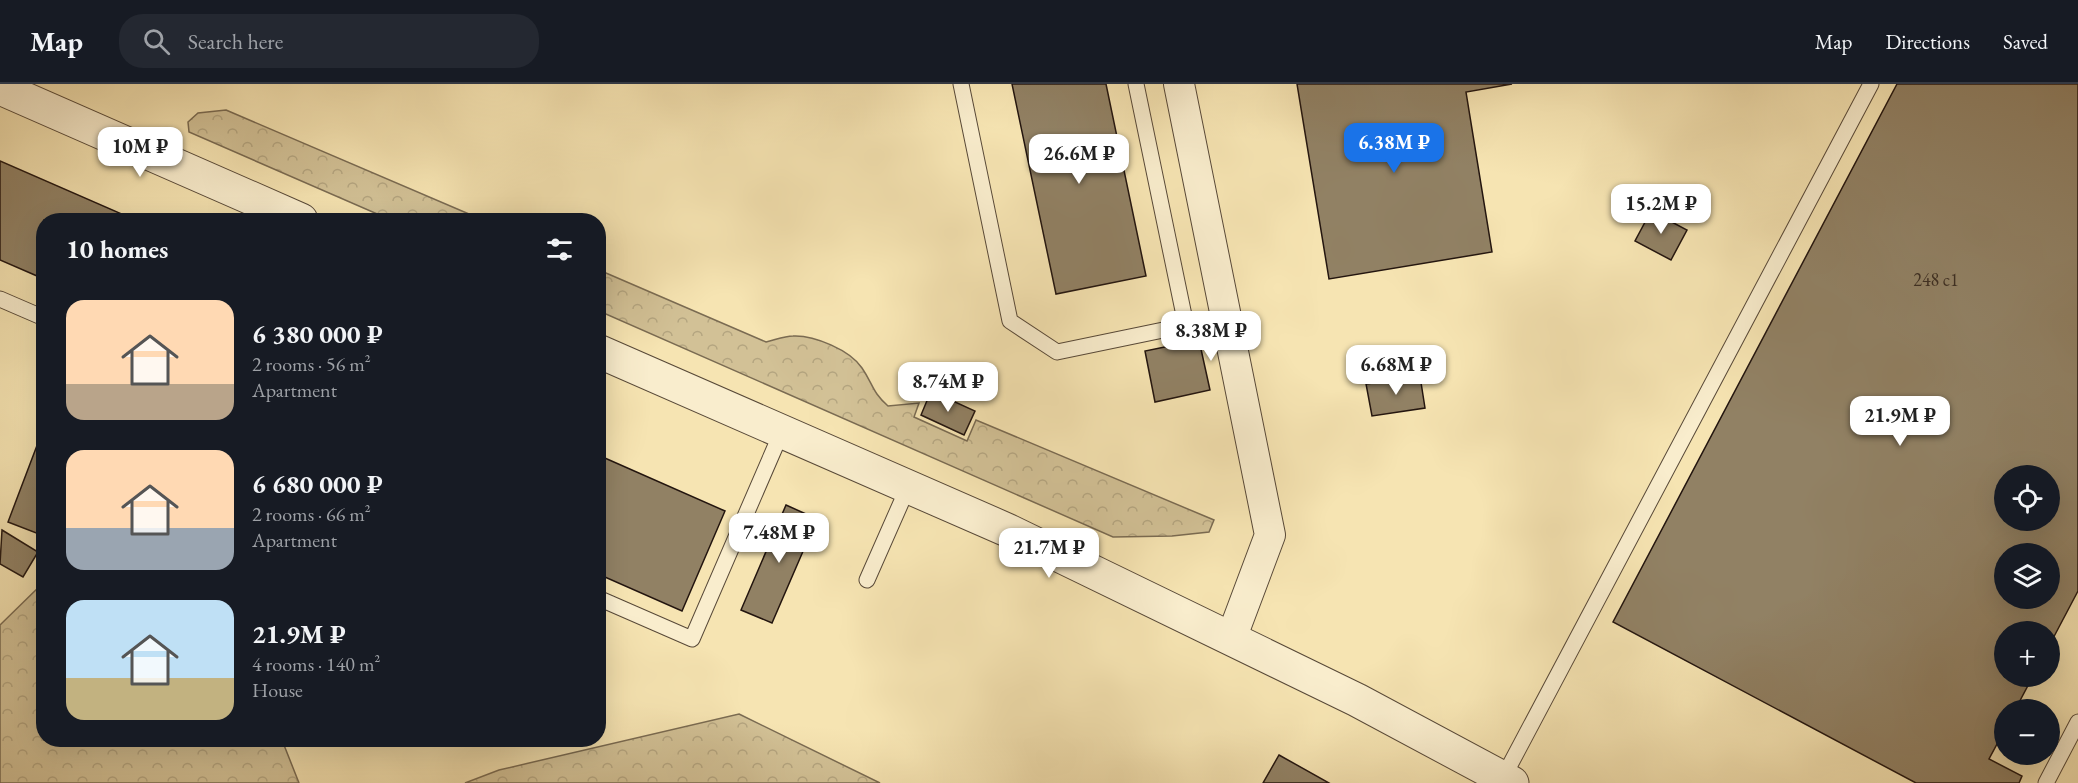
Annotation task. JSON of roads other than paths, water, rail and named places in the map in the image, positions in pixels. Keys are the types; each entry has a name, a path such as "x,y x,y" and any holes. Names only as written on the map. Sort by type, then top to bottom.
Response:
{"street":[{"path":"1179,84 1270,535 1232,639"},
{"path":"5,88 286,213"},
{"path":"606,355 1007,530 1357,700 1508,781"}],"lane":[{"path":"961,84 1010,321 1057,352 1226,317"},
{"path":"1136,84 1186,325"},
{"path":"1508,781 1871,84"},
{"path":"0,299 36,315"},
{"path":"606,601 692,639 782,432"},
{"path":"867,580 908,487"},
{"path":"2046,783 2078,722"}]}
